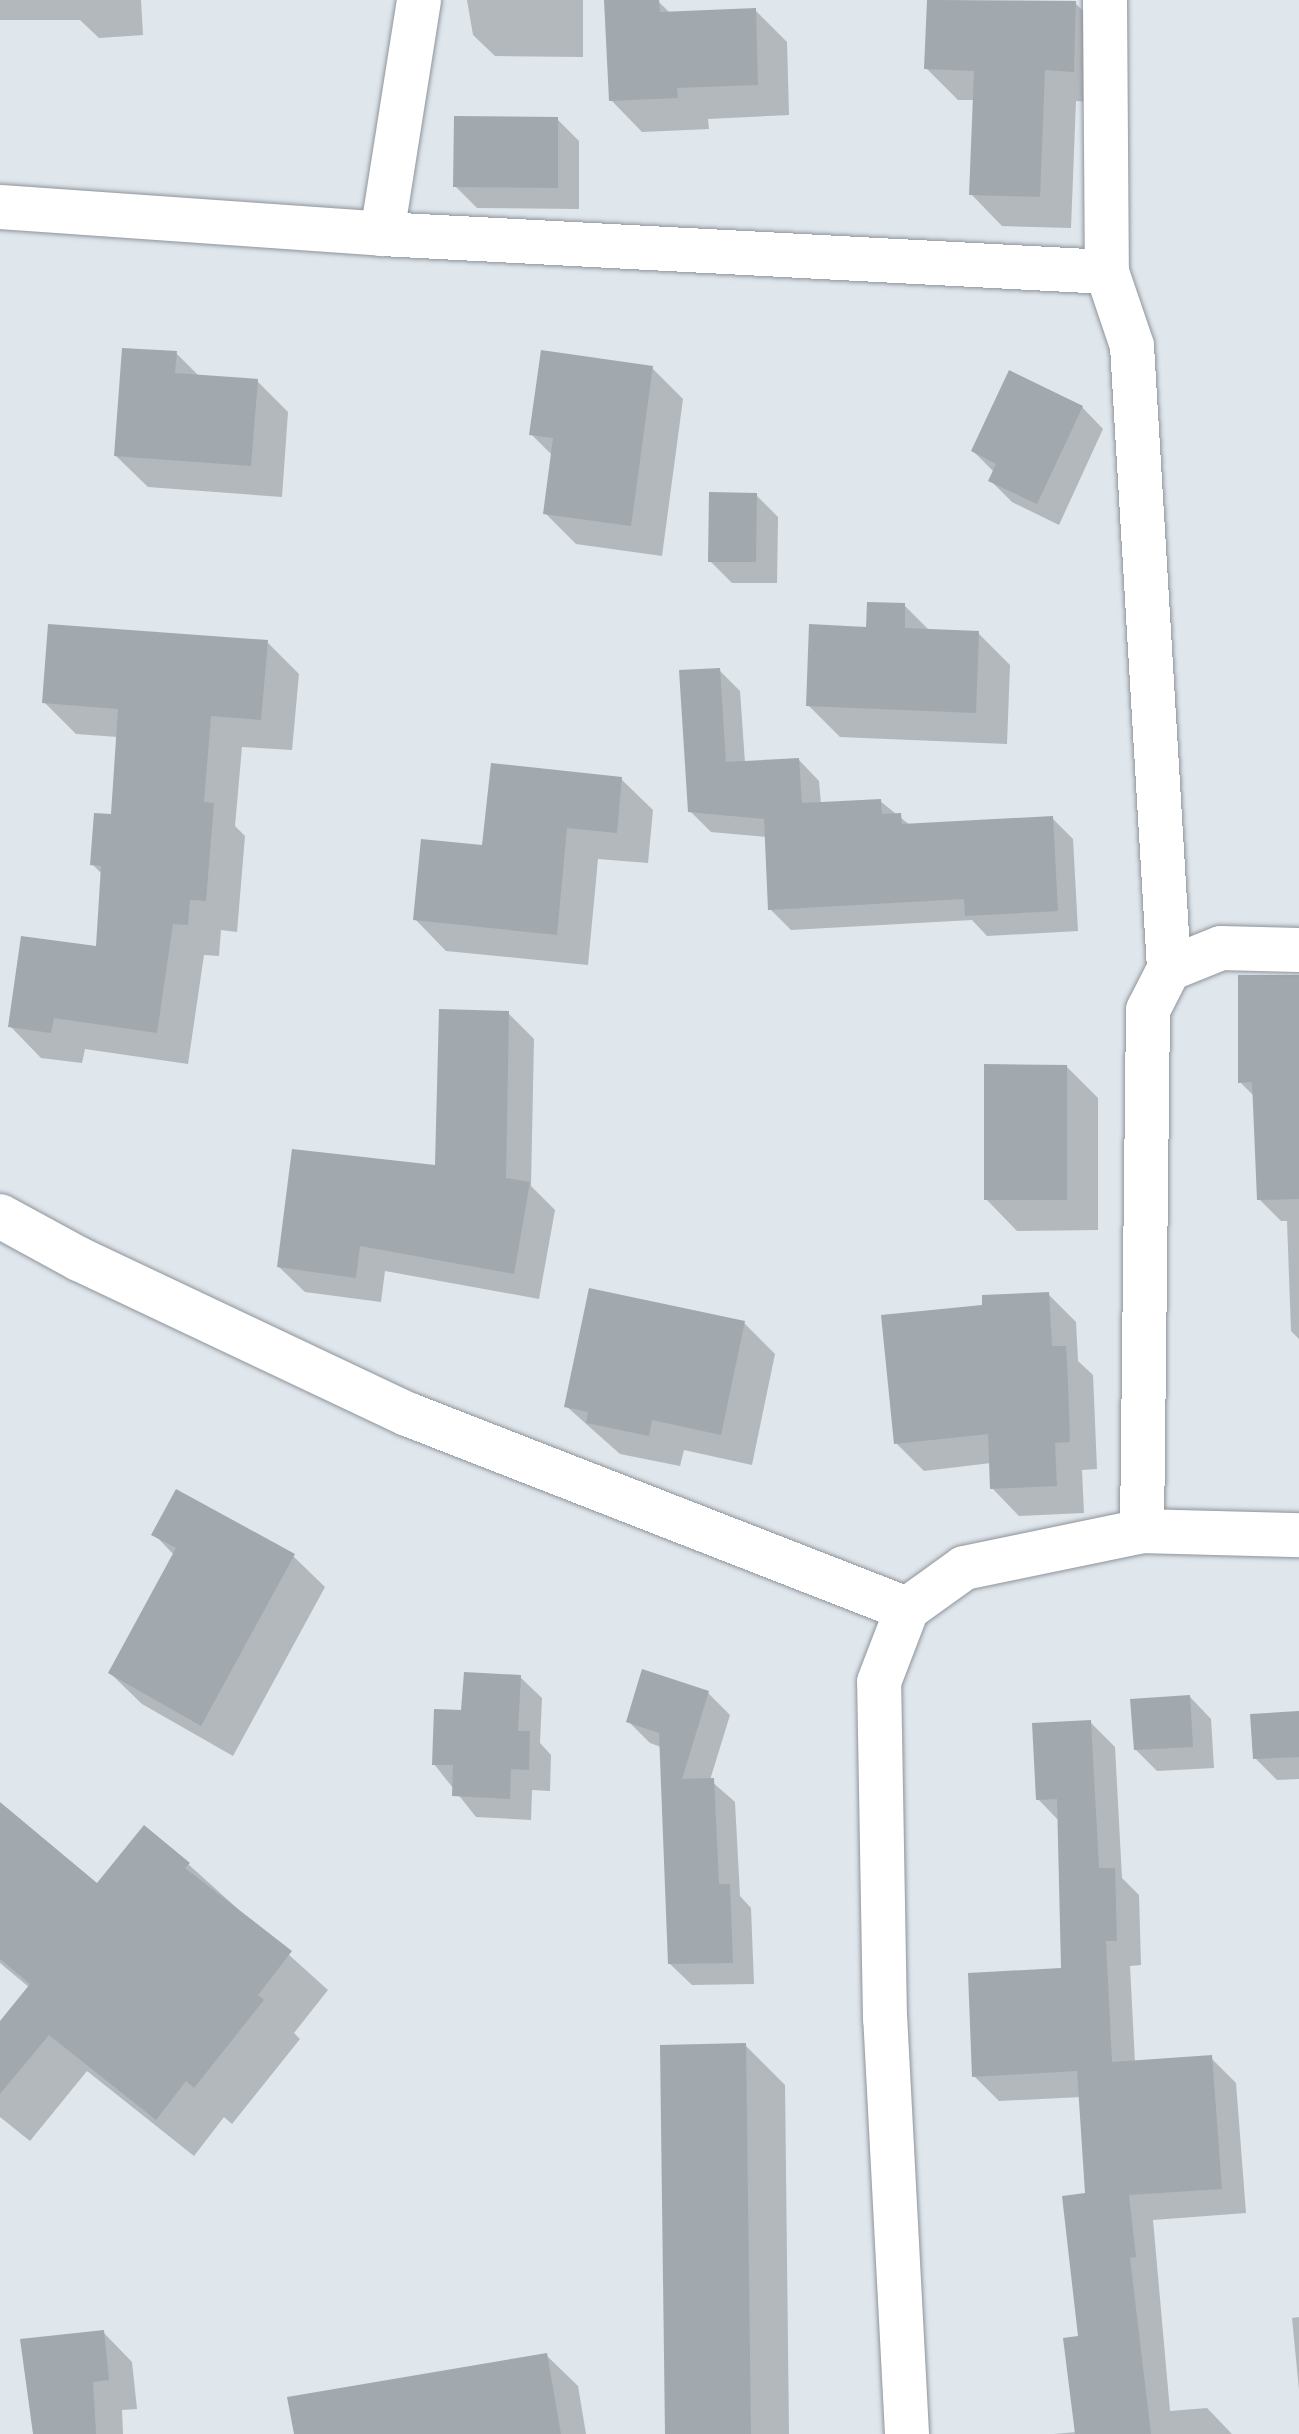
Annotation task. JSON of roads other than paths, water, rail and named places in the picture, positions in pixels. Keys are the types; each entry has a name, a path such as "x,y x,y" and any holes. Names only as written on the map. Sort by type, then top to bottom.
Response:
{"street":[{"path":"382,234 419,0"},
{"path":"1105,0 1107,272 1132,346 1169,969 1148,1010 1142,1531"},
{"path":"0,207 382,234 1107,272"},
{"path":"1169,969 1221,948 1299,950"},
{"path":"5,1232 407,1414 907,1609"},
{"path":"907,2434 885,2019 879,1682 907,1609 964,1568 1142,1531 1299,1535"}]}
